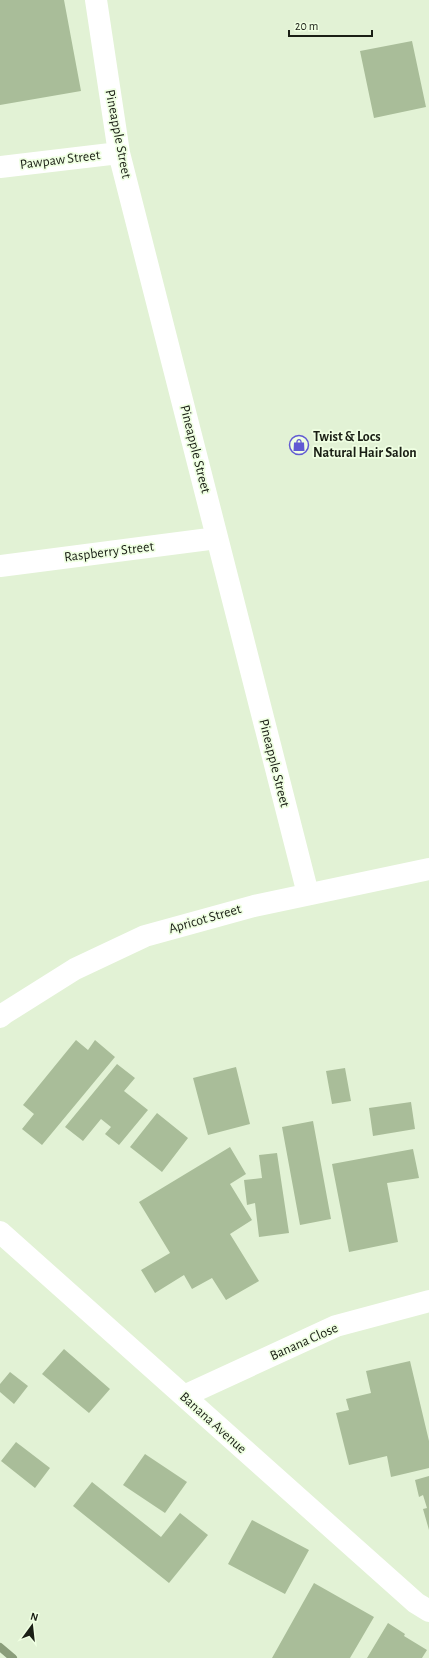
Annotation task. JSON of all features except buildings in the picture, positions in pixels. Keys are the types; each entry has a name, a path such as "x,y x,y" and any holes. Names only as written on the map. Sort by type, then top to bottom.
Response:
{"street":[{"name":"Pineapple Street","path":"96,0 119,153 308,894"},
{"name":"Pawpaw Street","path":"0,167 119,153"},
{"name":"Raspberry Street","path":"0,566 217,538"},
{"name":"Apricot Street","path":"0,1017 75,969 145,936 254,906 429,870"},
{"name":"Banana Avenue","path":"0,1232 416,1603 429,1611"},
{"name":"Banana Close","path":"184,1396 336,1326 429,1301"}],"waterway":[{"path":"0,1647 13,1658"}],"place":[{"name":"Twist & Locs Natural Hair Salon","path":"299,445"}]}
